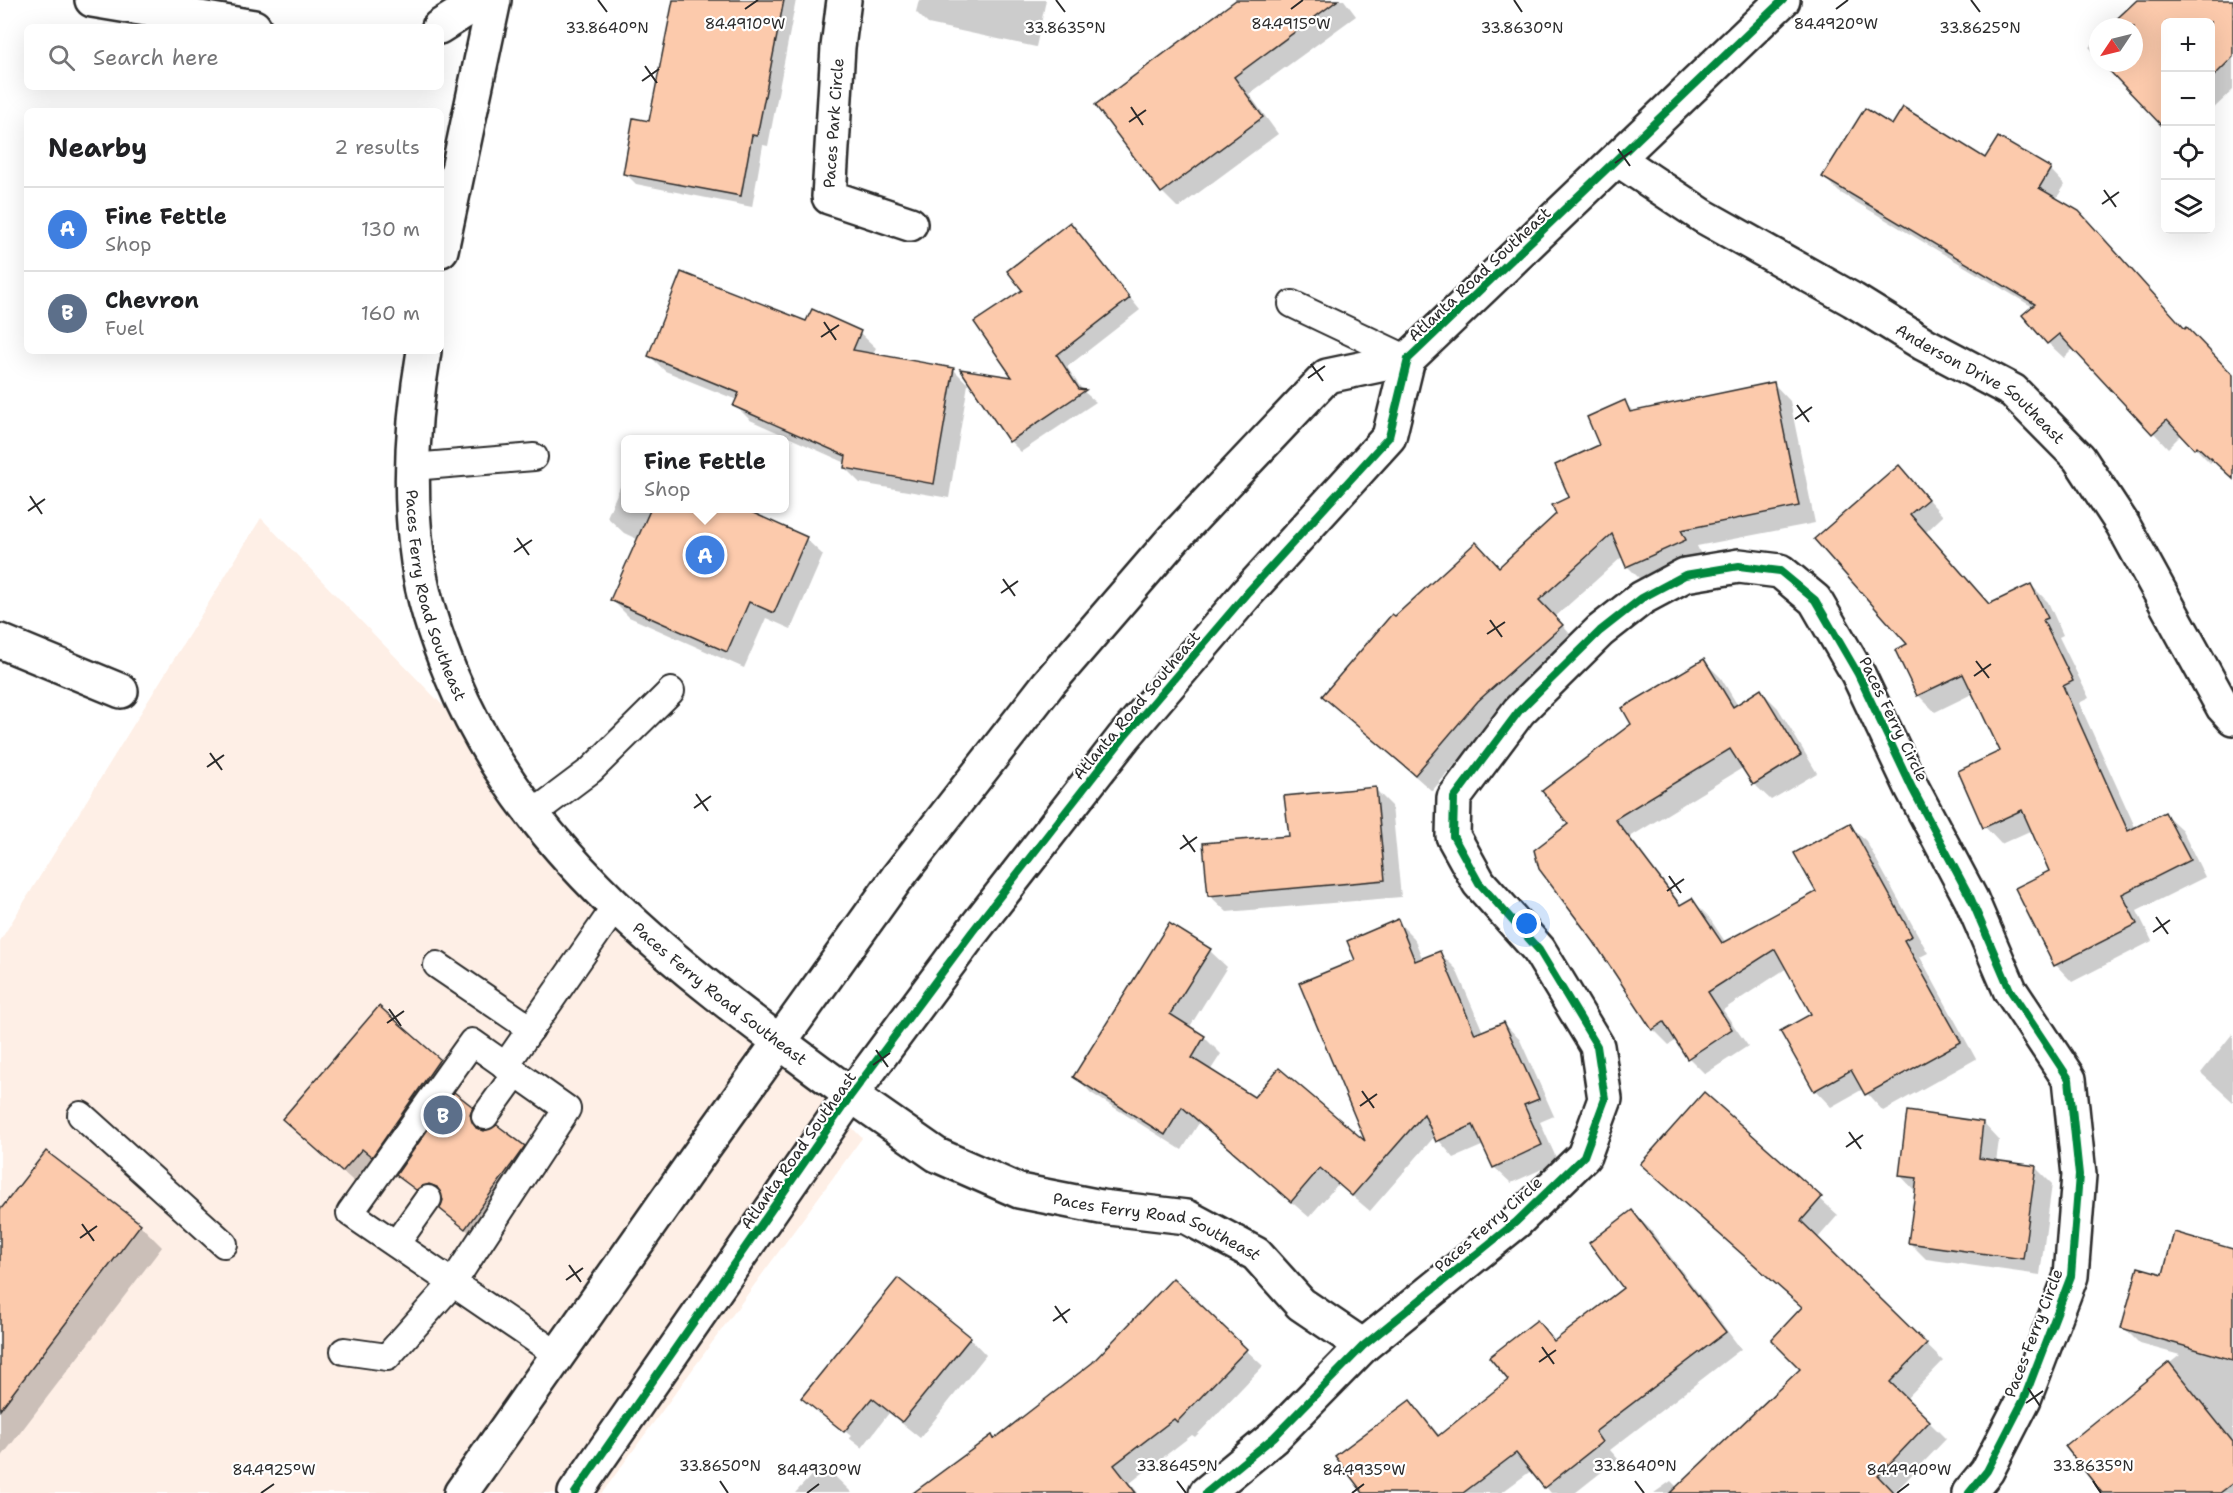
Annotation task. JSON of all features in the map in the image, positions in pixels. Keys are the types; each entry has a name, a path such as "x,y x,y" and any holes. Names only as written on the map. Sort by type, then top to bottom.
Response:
{"main road":[{"path":"92,0 236,24"},
{"path":"444,24 482,0"},
{"path":"444,236 494,0"},
{"name":"Paces Park Circle","path":"844,0 838,47 829,197 910,224"},
{"name":"Atlanta Road Southeast","path":"461,1493 897,878 1042,692 1174,538 1327,376 1408,359 1619,160 1783,0"},
{"name":"Anderson Drive Southeast","path":"1619,160 1703,216 1853,300 1924,344 2013,391 2079,458 2123,525 2223,707 2233,718"},
{"name":"Paces Ferry Road Southeast","path":"423,354 415,404 412,467 418,563 436,641 464,708 499,771 531,815 590,883 700,981 780,1043 937,1155 1018,1191 1101,1207 1187,1217 1256,1254 1300,1304 1363,1346"},
{"name":"Atlanta Road Southeast","path":"575,1493 851,1095 972,932 1124,737 1248,592 1389,437 1408,359"},
{"name":"Paces Ferry Circle","path":"1206,1493 1274,1437 1363,1346 1516,1222 1584,1156 1605,1099 1597,1046 1539,950 1479,883 1453,836 1454,798 1519,711 1600,631 1642,598 1685,574 1739,566 1780,571 1815,600 1858,674 1912,788 1971,898 2010,990 2069,1079 2079,1175 2071,1276 2024,1399 1987,1471 1969,1493"},
{"path":"0,641 121,691"}],"lane":[{"path":"1292,304 1408,359"},
{"path":"412,467 534,457"},
{"path":"531,815 591,770 671,691"},
{"path":"485,1116 531,1029 616,906"},
{"path":"437,965 531,1029"},
{"path":"344,1351 387,1357 452,1284 567,1108 472,1042 350,1213 452,1284 558,1355"},
{"path":"81,1115 224,1244"},
{"path":"396,1244 428,1199"}],"shaded area":[{"path":"261,518 862,1138 602,1493 0,1493 0,941"}],"building":[{"path":"673,0 784,0 757,136 752,135 741,196 623,174 633,118 649,121"},
{"path":"1236,0 1338,0 1234,77 1263,117 1161,193 1095,105"},
{"path":"2137,0 2233,0 2233,57 2215,75 2215,18 2161,18 2161,125 2111,72 2143,72 2143,18 2118,18"},
{"path":"1903,107 1985,158 1998,137 2051,168 2039,188 2079,211 2185,329 2187,327 2233,375 2233,479 2197,446 2194,449 2167,420 2152,434 2059,334 2047,344 2022,315 2035,304 1822,177 1865,108 1892,125"},
{"path":"1070,222 1130,298 1057,355 1079,389 1086,390 1009,442 960,369 1012,377 974,322 1022,290 1007,271"},
{"path":"681,272 806,321 812,309 861,331 853,350 954,368 934,484 844,468 846,456 733,406 739,393 648,356"},
{"path":"1774,382 1799,506 1681,530 1686,540 1626,567 1612,534 1539,600 1563,625 1478,701 1415,775 1322,696 1392,614 1395,616 1476,542 1499,567 1556,514 1552,505 1569,497 1555,465 1599,445 1587,417 1625,400 1630,412"},
{"path":"1899,465 1928,499 1910,514 1989,604 2031,584 2048,618 2043,620 2073,681 2063,686 2128,831 2165,812 2190,860 2122,894 2137,924 2054,966 2015,888 2049,871 2022,810 1983,828 1958,771 2000,751 1963,674 1917,696 1895,650 1907,644 1814,539"},
{"path":"649,513 753,513 807,537 774,613 749,602 727,652 610,600"},
{"path":"1704,659 1733,707 1761,689 1801,755 1753,785 1730,749 1615,819 1680,905 1692,898 1722,943 1816,892 1794,853 1850,823 1912,936 1904,940 1961,1042 1865,1095 1851,1070 1814,1091 1780,1031 1811,1014 1775,949 1708,992 1732,1029 1687,1059 1664,1022 1652,1030 1594,942 1539,869 1534,850 1568,824 1542,791 1631,724 1622,708"},
{"path":"1376,787 1385,880 1208,896 1203,843 1289,836 1284,796"},
{"path":"1398,919 1415,961 1440,951 1475,1034 1504,1022 1539,1099 1524,1105 1542,1145 1493,1168 1473,1125 1436,1142 1424,1114 1352,1196 1320,1168 1291,1202 1182,1107 1165,1135 1073,1077 1169,923 1211,949 1170,1014 1205,1036 1192,1058 1254,1097 1279,1068 1365,1141 1299,983 1355,960 1347,941"},
{"path":"379,1006 440,1059 372,1157 362,1149 342,1172 282,1119"},
{"path":"454,1092 473,1107 470,1115 476,1128 484,1131 497,1125 525,1146 465,1229 440,1209 443,1200 437,1187 429,1184 416,1190 396,1175"},
{"path":"1704,1092 1822,1197 1801,1221 1927,1344 1890,1382 1930,1421 1878,1476 1894,1493 1670,1493 1800,1369 1771,1340 1802,1307 1640,1164"},
{"path":"1907,1111 1983,1122 1979,1158 2036,1166 2023,1259 1908,1243 1917,1178 1899,1176"},
{"path":"46,1151 141,1224 0,1410 0,1210"},
{"path":"1632,1210 1726,1332 1595,1432 1602,1442 1544,1488 1516,1453 1463,1493 1363,1493 1335,1456 1410,1400 1438,1436 1508,1380 1489,1357 1537,1320 1554,1341 1623,1288 1589,1243"},
{"path":"2174,1232 2233,1249 2233,1360 2121,1328 2138,1267 2163,1274"},
{"path":"898,1278 971,1337 902,1422 872,1398 844,1432 801,1398"},
{"path":"1173,1278 1247,1349 1177,1422 1174,1419 1114,1465 1136,1493 913,1493 992,1435 994,1439 1092,1363"},
{"path":"2169,1362 2233,1442 2233,1483 2220,1493 2102,1493 2065,1446"}],"cycle path":[{"path":"575,1493 851,1095 972,932 1124,737 1248,592 1389,437 1408,359 1783,0"},
{"path":"1206,1493 1274,1437 1363,1346 1516,1222 1584,1156 1605,1099 1597,1046 1539,950 1479,883 1453,836 1454,798 1519,711 1600,631 1642,598 1685,575 1739,566 1780,571 1815,600 1858,674 1912,788 1971,899 2010,990 2069,1079 2079,1175 2071,1276 2024,1399 1987,1471 1969,1493"}],"place":[{"name":"Fine Fettle","path":"705,555"},
{"name":"Chevron","path":"443,1115"}]}
